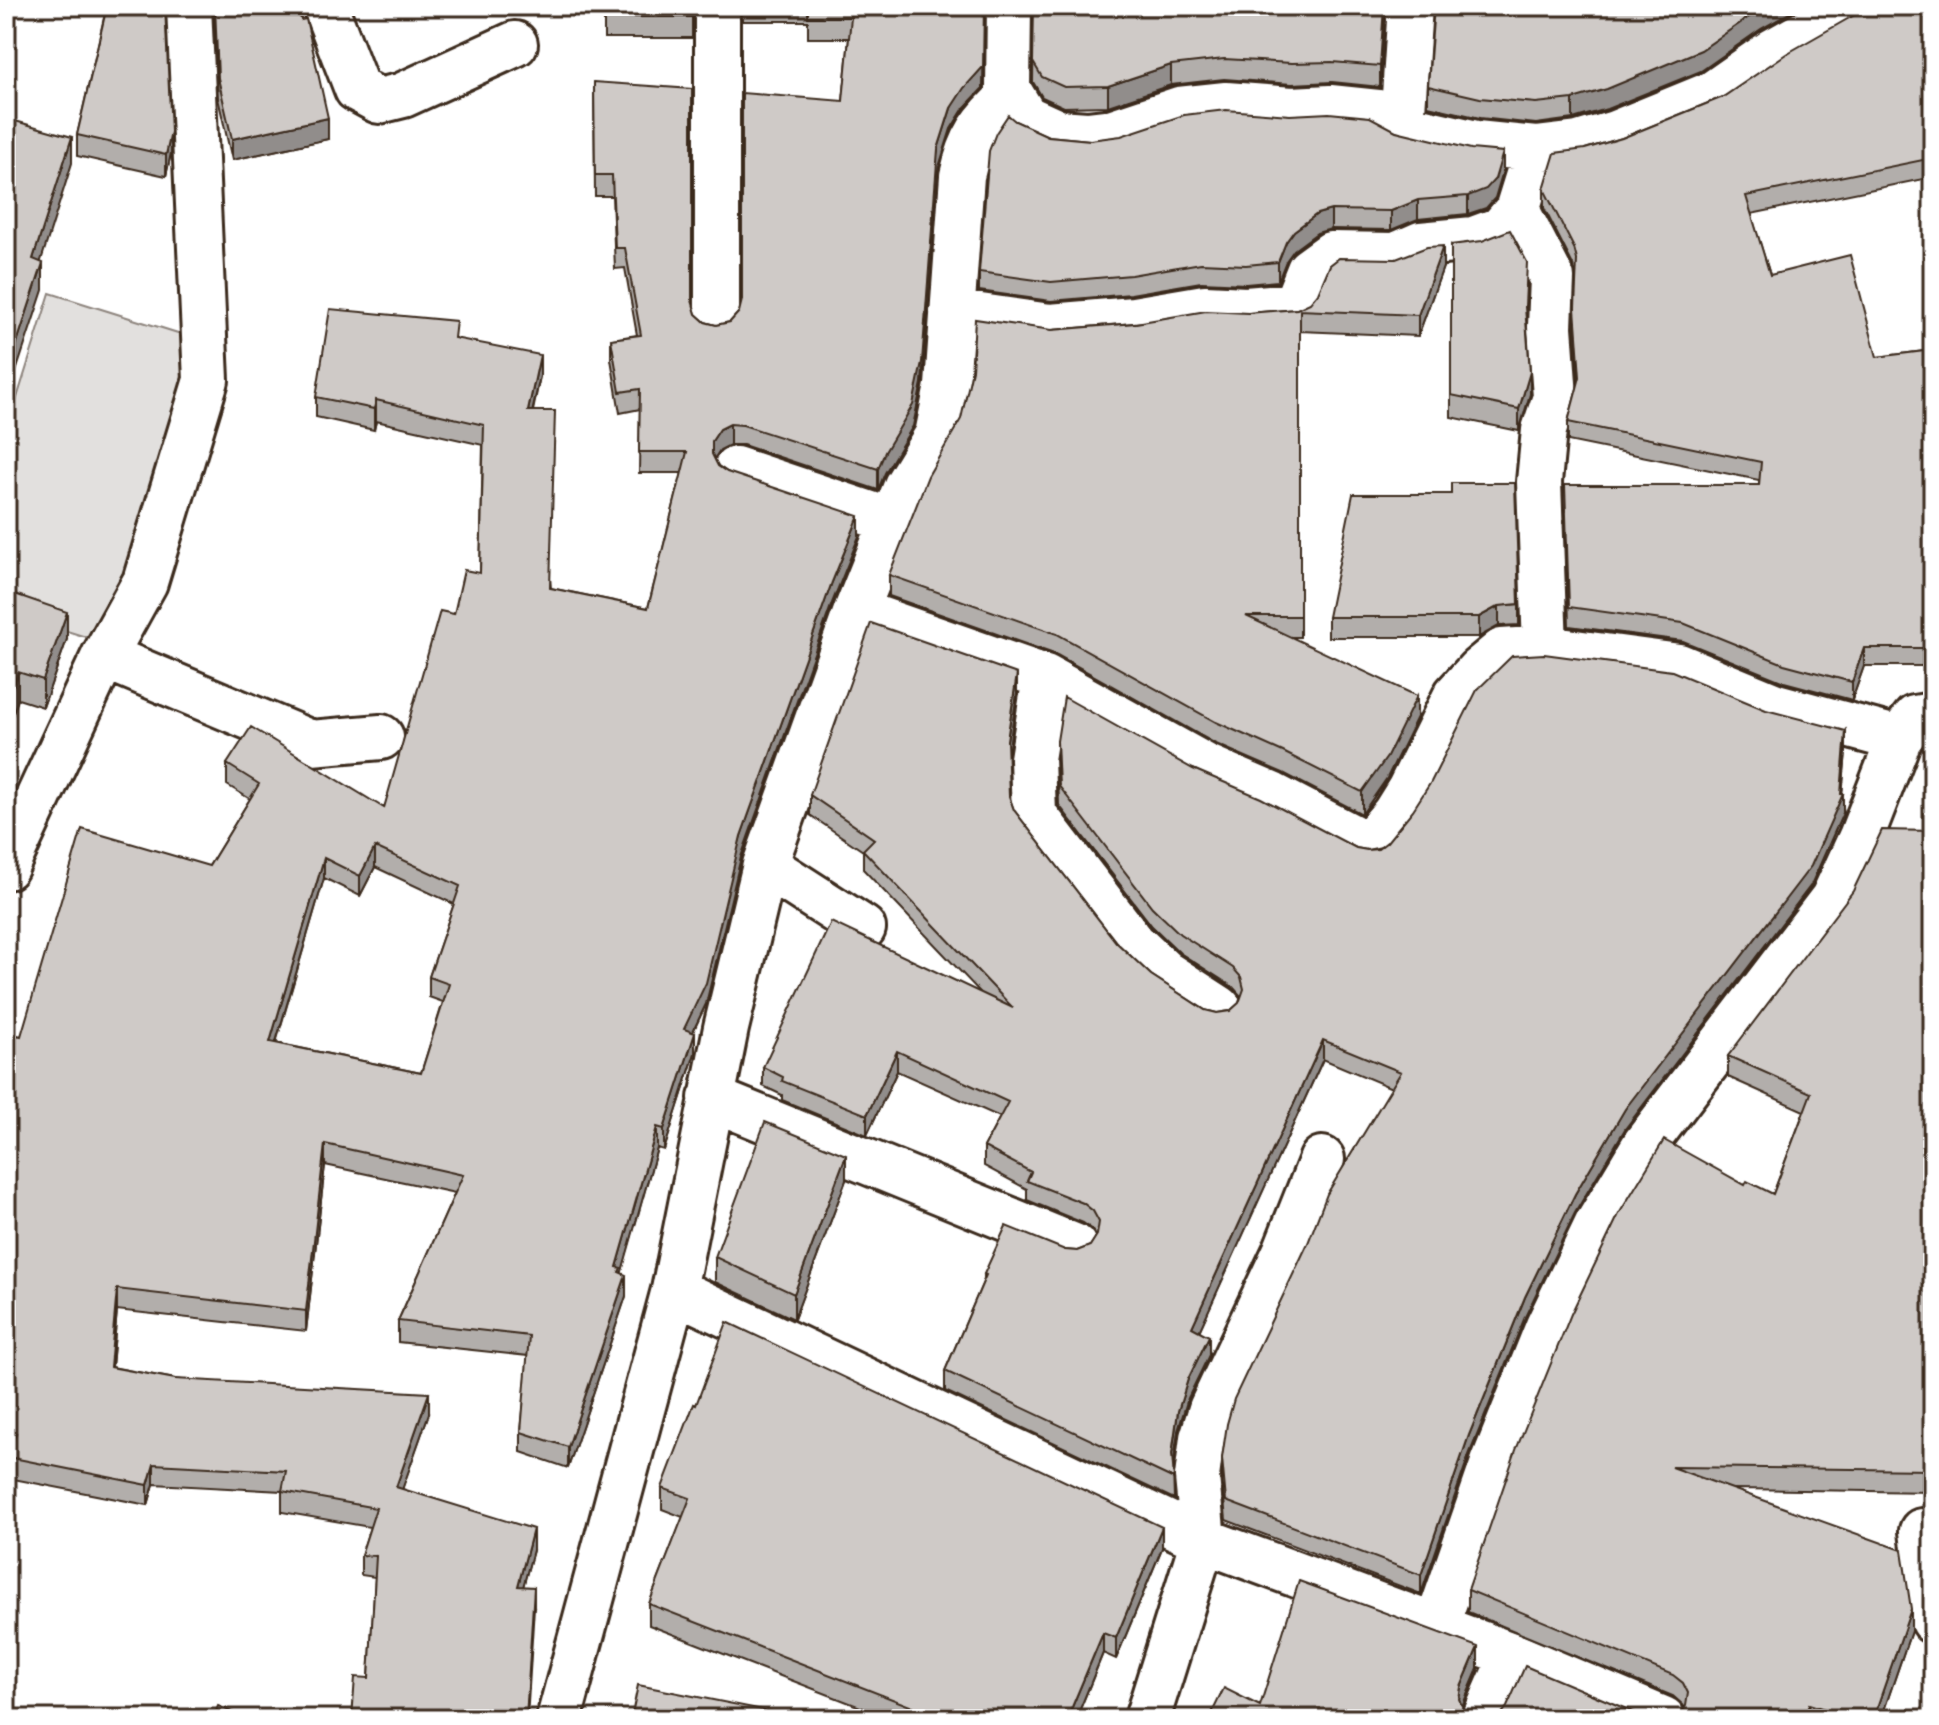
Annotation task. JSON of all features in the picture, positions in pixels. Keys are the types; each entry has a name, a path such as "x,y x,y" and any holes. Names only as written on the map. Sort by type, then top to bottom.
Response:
{"street":[{"path":"6,867 104,656 145,582 206,380 189,6"},
{"path":"325,6 357,89 379,101 403,95 515,44"},
{"path":"717,6 717,321"},
{"path":"1009,6 1008,89 1025,117 1058,132 1087,134 1113,131 1179,109 1226,104 1292,109 1330,107 1378,112 1402,126 1476,143 1536,149 1578,144 1615,133 1713,93 1773,51 1853,6"},
{"path":"1402,126 1410,6"},
{"path":"559,1719 674,1290 711,1098 765,865 856,611 906,486 937,435 947,386 962,176 968,150 992,113 1011,96"},
{"path":"952,312 1050,326 1134,319 1205,307 1246,309 1295,305 1309,270 1331,254 1396,255 1421,244 1474,239 1501,229 1517,210 1536,149"},
{"path":"1517,210 1552,278 1550,327 1555,397 1544,430 1539,482 1545,648"},
{"path":"736,469 892,521"},
{"path":"856,611 1045,677 1205,766 1272,795 1368,845 1394,814 1456,695 1502,651 1545,648 1679,666 1776,706 1916,727 1833,898 1645,1144 1597,1224 1542,1340 1493,1463 1436,1627"},
{"path":"104,656 311,743 381,737"},
{"path":"1045,677 1032,759 1034,814 1133,943 1165,973 1219,1008"},
{"path":"765,865 863,928"},
{"path":"711,1098 1074,1246"},
{"path":"1147,1719 1203,1540 1197,1477 1202,1438 1211,1409 1278,1266 1322,1159"},
{"path":"674,1290 1203,1540 1512,1655 1663,1719"},
{"path":"1922,1531 1933,1621"},
{"path":"1484,1719 1512,1655"}],"shaded area":[{"path":"50,293 197,339 102,642 6,612 6,433"}],"building":[{"path":"107,6 165,6 171,132 166,155 77,135"},
{"path":"215,6 298,6 301,20 306,19 328,118 232,139 218,78"},
{"path":"604,6 692,6 692,17 604,17"},
{"path":"808,6 984,6 983,67 951,108 938,149 922,362 913,405 878,469 743,425 730,424 720,429 712,441 712,454 718,466 727,472 859,516 832,582 741,836 706,983 684,1029 695,1033 664,1129 657,1127 617,1267 621,1268 619,1272 626,1275 568,1447 521,1432 529,1336 398,1321 463,1175 325,1144 306,1311 117,1289 110,1367 175,1379 429,1393 396,1487 533,1529 518,1586 534,1587 526,1719 352,1719 355,1677 369,1678 376,1556 361,1555 376,1508 282,1491 286,1471 154,1464 148,1485 8,1457 16,1433 6,1431 6,1033 21,1036 82,829 209,866 259,784 227,764 251,727 384,808 440,611 454,614 464,570 480,573 484,425 376,400 374,409 316,397 330,309 456,321 454,338 540,355 528,411 555,411 550,588 648,608 687,452 639,452 640,389 620,392 611,339 641,335 625,248 615,248 612,175 595,175 594,82 692,89 692,300 696,314 705,322 716,325 730,322 739,312 742,300 742,93 843,101 851,17 808,17","holes":["375,847 460,886 429,977 449,984 421,1073 270,1042 324,858 360,876"]},
{"path":"1034,6 1384,6 1380,66 1224,59 1171,65 1108,86 1064,87 1042,77 1033,62"},
{"path":"1434,6 1765,6 1701,50 1607,89 1573,99 1536,103 1480,98 1428,86"},
{"path":"1868,6 1933,6 1933,158 1746,196 1770,275 1850,255 1877,357 1933,350 1933,648 1864,648 1852,682 1784,664 1683,623 1569,607 1565,485 1759,485 1761,462 1568,422 1580,377 1575,308 1577,260 1544,189 1555,153 1585,149 1622,138 1723,97 1786,54"},
{"path":"1226,110 1370,117 1396,131 1471,149 1503,152 1495,179 1486,189 1468,196 1418,200 1391,211 1331,210 1317,214 1294,231 1278,262 1246,265 1201,263 1131,275 1051,282 979,272 989,151 1008,115 1048,136 1090,140 1121,136 1184,115"},
{"path":"8,119 72,137 33,259 43,263 6,376 6,126"},
{"path":"1510,230 1527,262 1525,307 1530,372 1519,409 1451,395 1451,245 1482,241"},
{"path":"1443,246 1418,315 1300,310 1300,616 1246,616 1417,696 1387,757 1362,792 1216,722 1057,634 889,575 928,476 961,419 972,370 975,319 1052,330 1136,323 1206,311 1248,313 1297,309 1310,303 1318,293 1330,265 1339,258 1396,259 1427,247"},
{"path":"1451,483 1515,483 1519,604 1499,606 1479,617 1328,617 1353,494 1451,494"},
{"path":"6,591 67,612 43,680 18,672 6,706"},
{"path":"871,623 1017,674 1007,740 1009,796 1014,810 1116,942 1151,975 1205,1010 1217,1013 1230,1011 1239,1003 1244,989 1241,977 1233,968 1180,934 1152,907 1059,786 1057,741 1064,697 1193,769 1261,798 1356,848 1367,850 1378,849 1387,842 1413,810 1431,782 1477,690 1512,656 1544,654 1672,671 1766,710 1846,731 1843,794 1811,866 1625,1109 1575,1194 1525,1297 1469,1435 1421,1575 1226,1501 1222,1458 1234,1399 1308,1243 1327,1194 1401,1072 1323,1040 1192,1327 1209,1336 1188,1379 1178,1411 1172,1454 1174,1479 945,1371 1006,1226 1065,1250 1077,1251 1090,1246 1097,1235 1099,1222 1093,1211 1083,1203 1027,1181 1031,1172 984,1147 1008,1102 897,1051 867,1115 782,1081 783,1077 763,1067 831,922 1013,1008 863,850 874,839 810,795"},
{"path":"1882,830 1933,831 1933,1470 1671,1467 1902,1550 1911,1609 1873,1719 1856,1719 1809,1704 1804,1719 1673,1719 1679,1717 1686,1706 1688,1693 1683,1683 1673,1675 1468,1590 1516,1450 1571,1314 1619,1214 1664,1140 1745,1185 1747,1181 1773,1194 1811,1093 1728,1056 1853,891"},
{"path":"765,1122 846,1155 794,1294 715,1257"},
{"path":"727,1322 1162,1527 1116,1638 1103,1633 1067,1719 920,1719 923,1711 649,1604 690,1498 662,1488"},
{"path":"1299,1581 1478,1647 1459,1699 1464,1711 1473,1719 1209,1719 1224,1688 1260,1706"},
{"path":"1525,1666 1650,1719 1494,1719 1507,1707"},
{"path":"638,1685 808,1719 631,1719"},
{"path":"218,1706 248,1719 213,1719"}]}
